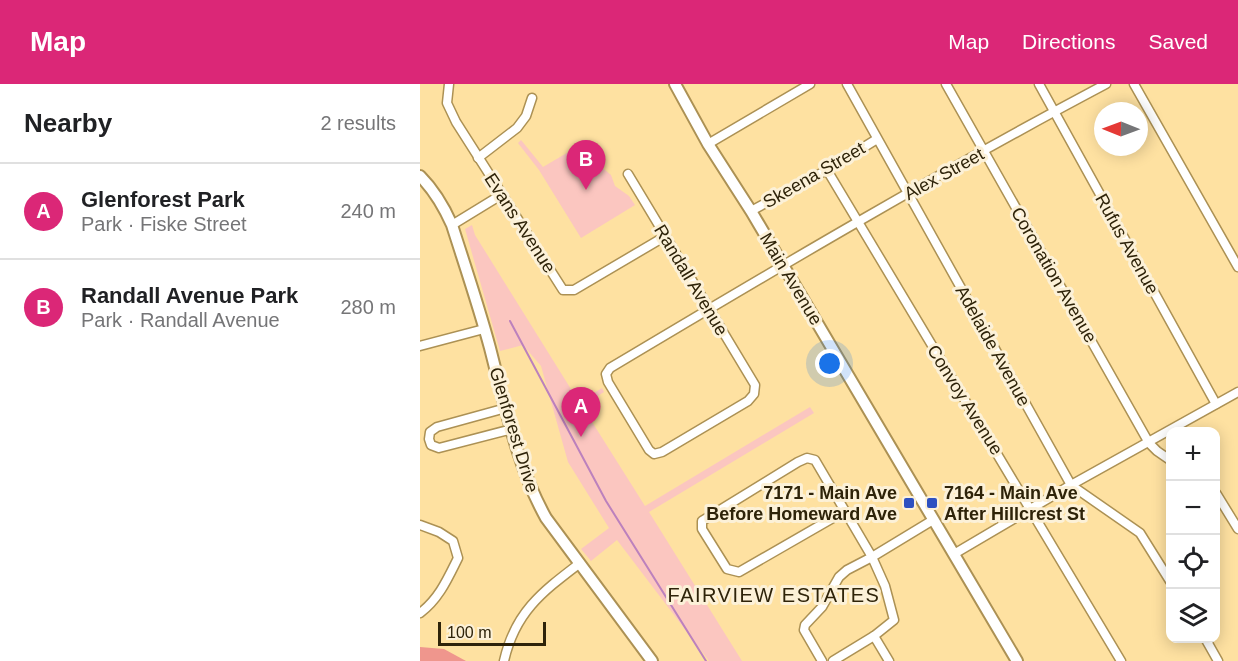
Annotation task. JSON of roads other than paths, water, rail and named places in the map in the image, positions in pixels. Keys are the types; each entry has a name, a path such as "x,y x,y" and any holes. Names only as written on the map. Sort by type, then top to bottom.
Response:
{"street":[{"name":"Evans Avenue","path":"449,84 446,95 450,112 563,290 574,290 664,237"},
{"name":"Main Avenue","path":"675,84 708,144 751,211 1017,661"},
{"path":"708,144 810,84"},
{"name":"Adelaide Avenue","path":"847,84 1071,485 1140,533 1166,575"},
{"name":"Coronation Avenue","path":"946,84 1149,442 1166,457"},
{"name":"Rufus Avenue","path":"1039,84 1216,404"},
{"name":"Alex Street","path":"654,454 649,450 608,382 606,374 610,368 908,193 1106,84"},
{"path":"1134,84 1238,267"},
{"path":"478,158 518,128 526,116 532,98"},
{"name":"Skeena Street","path":"751,211 826,170 877,138"},
{"name":"Convoy Avenue","path":"826,170 1120,661"},
{"name":"Randall Avenue","path":"628,174 755,386 754,394 748,401 662,452 654,454"},
{"name":"Glenforest Drive","path":"420,176 433,191 452,225 512,429 535,498 546,518 652,661"},
{"path":"452,225 501,195"},
{"path":"420,346 484,329"},
{"path":"954,554 1071,485 1238,392"},
{"path":"506,408 437,428 430,432 429,439 431,445 439,448 512,429"},
{"path":"833,661 874,636 894,620 885,586 872,557 815,460 807,458 798,462 702,521 702,529 727,570 739,572 844,511"},
{"path":"1220,502 1238,529"},
{"path":"822,661 804,630 805,625 822,607 839,578 847,570 933,520"},
{"path":"420,525 439,532 453,541 458,558 446,583 431,604 420,612"},
{"path":"504,661 519,619 532,602 579,563"},
{"path":"874,636 890,661"},
{"path":"1207,643 1218,661"}],"waterway":[{"path":"510,321 606,501 706,661"}],"place":[{"name":"Randall Avenue Park","path":"586,190"},
{"name":"Glenforest Park","path":"581,437"},
{"name":"7171 - Main Ave Before Homeward Ave","path":"909,503"},
{"name":"7164 - Main Ave After Hillcrest St","path":"932,503"}],"district":[{"name":"FAIRVIEW ESTATES","path":"774,595"}]}
